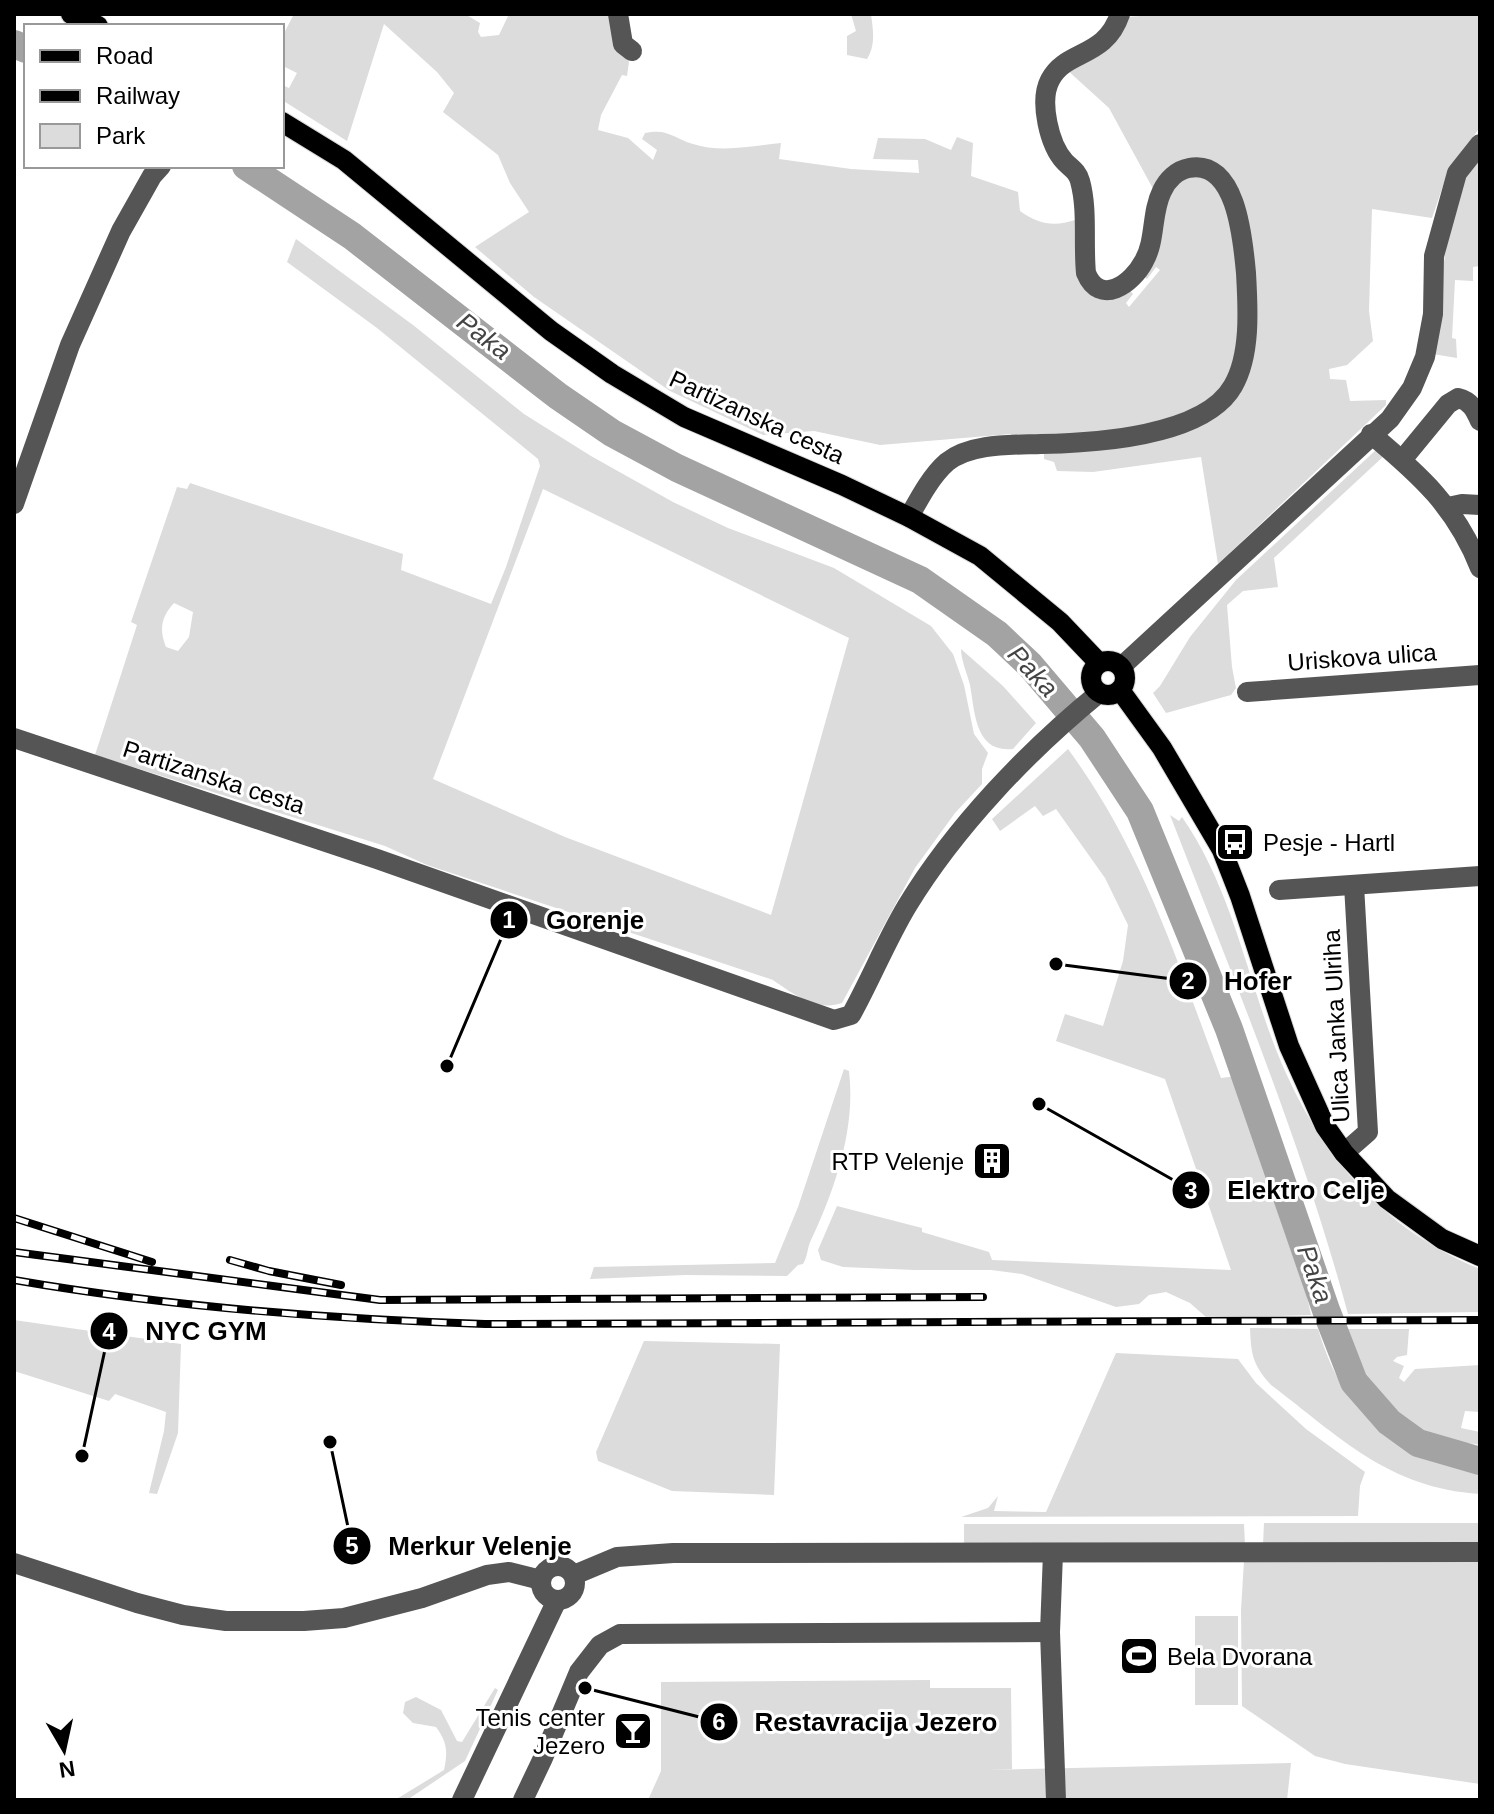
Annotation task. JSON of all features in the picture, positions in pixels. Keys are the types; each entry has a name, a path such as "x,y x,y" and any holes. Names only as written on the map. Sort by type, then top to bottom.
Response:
{"main road":[{"name":"Partizanska cesta","path":"284,123 344,160 551,331 612,374 684,417 909,517 980,556 1060,622 1099,663"},
{"path":"1111,661 1121,667 1125,681 1120,690 1092,699 1091,678 1095,667 1111,661"},
{"path":"1120,690 1162,748 1222,850 1289,1046 1325,1126 1344,1153 1387,1199 1442,1239 1480,1256"}],"street":[{"path":"618,14 623,44 632,51"},
{"path":"909,517 947,462 968,451 1116,440 1168,427 1210,410 1232,389 1238,375 1246,334 1246,272 1235,204 1227,187 1209,170 1195,167 1185,169 1174,175 1162,190 1145,260 1128,281 1106,291 1090,283 1086,273 1080,178 1058,151 1050,131 1046,98 1052,76 1109,37 1120,14"},
{"path":"1121,667 1390,419 1412,388 1425,357 1433,314 1434,256 1457,173 1480,144"},
{"path":"14,504 70,345 121,231 159,168"},
{"path":"1402,460 1448,404 1458,398 1467,400 1480,421"},
{"path":"1371,434 1402,460 1448,507 1464,532 1480,568"},
{"path":"1448,507 1480,505"},
{"name":"Uriskova ulica","path":"1247,692 1480,675"},
{"name":"Partizanska cesta","path":"14,738 377,859 834,1020 851,1015 907,906 953,841 1017,768 1092,699"},
{"path":"1279,890 1480,876"},
{"name":"Ulica Janka Ulriha","path":"1344,1153 1368,1132 1354,885"},
{"path":"574,1575 617,1557 673,1553 1480,1552"},
{"path":"1053,1553 1050,1632 1056,1800"},
{"path":"14,1563 137,1603 183,1615 226,1621 344,1618 422,1598 487,1575 509,1572 541,1580"},
{"path":"556,1566 566,1567 574,1575 573,1592 557,1600 551,1599 543,1591 541,1580 546,1570 556,1566"},
{"path":"462,1800 557,1600"},
{"path":"523,1800 579,1672 600,1645 620,1634 1050,1632"}],"green space":[{"path":"294,14 465,14 480,23 478,32 481,37 499,35 509,14 606,14 611,19 617,43 629,62 627,76 622,75 601,115 598,130 628,138 653,160 657,150 642,139 645,133 659,132 714,148 781,143 779,159 851,169 919,173 918,160 873,159 878,138 925,139 951,150 957,137 973,143 971,176 1018,192 1020,211 1046,223 1075,220 1083,279 1128,288 1133,294 1126,303 1129,307 1160,270 1156,267 1147,279 1141,274 1171,184 1201,172 1228,195 1245,310 1226,391 1170,423 1015,447 1011,434 880,445 814,431 763,435 670,391 534,297 475,247 529,212 510,183 498,155 443,112 454,93 437,72 384,24 347,141 284,101 284,86 289,88 297,73 284,69 284,33"},
{"path":"851,14 871,14 873,43 867,59 847,55 847,36 856,31"},
{"path":"1141,14 1480,14 1480,127 1446,177 1432,218 1372,209 1369,311 1373,341 1347,365 1329,369 1330,379 1346,380 1350,401 1386,400 1386,405 1218,564 1201,457 1093,472 1057,471 1054,462 1044,459 1044,453 1174,430 1240,382 1242,221 1198,163 1157,196 1109,108 1066,69 1124,17"},
{"path":"1480,151 1480,266 1473,267 1473,281 1455,280 1452,338 1456,339 1457,358 1433,354 1446,246 1457,193"},
{"path":"296,239 413,325 524,414 673,502 728,528 834,568 931,626 953,654 964,685 974,734 988,753 982,769 982,784 955,813 915,868 842,1003 814,1003 773,980 427,865 385,846 95,755 137,625 131,622 177,487 187,489 190,483 403,554 401,570 491,604 506,567 540,466 538,459 377,328 287,262","holes":["543,489 849,638 771,915 565,837 433,779","174,603 193,612 189,637 178,651 166,647 162,635 166,613"]},
{"path":"1378,448 1386,454 1274,558 1278,587 1243,591 1227,605 1236,688 1231,695 1166,713 1153,693 1190,637 1236,580"},
{"path":"961,649 1003,686 1036,723 1013,749 991,745 979,729"},
{"path":"1068,749 1094,788 1138,867 1173,949 1221,1078 1237,1076 1301,1269 1311,1315 1207,1318 1190,1303 1166,1292 1149,1295 1139,1304 1116,1307 1022,1274 991,1270 843,1267 821,1260 818,1250 837,1206 922,1228 922,1232 989,1252 992,1260 1231,1270 1165,1079 1056,1041 1065,1014 1103,1026 1123,961 1128,925 1105,878 1056,809 1043,816 1035,806 1000,831 992,819"},
{"path":"1170,815 1179,821 1182,817 1211,868 1233,921 1285,1070 1324,1142 1348,1174 1407,1228 1441,1250 1480,1269 1480,1312 1348,1314 1288,1124"},
{"path":"844,1069 849,1071 850,1093 842,1158 803,1264 787,1276 685,1275 590,1279 594,1267 775,1263 798,1207"},
{"path":"14,1320 181,1344 178,1433 157,1494 149,1493 166,1412 115,1394 109,1401 14,1371"},
{"path":"1250,1328 1318,1329 1338,1378 1354,1401 1402,1443 1440,1462 1480,1470 1480,1494 1418,1482 1392,1471 1343,1441 1265,1378 1254,1359"},
{"path":"1341,1329 1409,1329 1407,1355 1393,1361 1404,1366 1399,1378 1404,1382 1415,1369 1480,1365 1480,1412 1465,1411 1461,1428 1480,1432 1480,1445 1443,1441 1425,1436 1408,1426 1379,1398 1367,1381"},
{"path":"644,1341 780,1344 774,1495 672,1491 598,1461 596,1452"},
{"path":"1116,1353 1238,1359 1256,1383 1306,1429 1365,1472 1360,1486 1358,1516 961,1517 988,1508 998,1496 994,1511 1046,1512"},
{"path":"1264,1523 1480,1523 1480,1545 1263,1545"},
{"path":"964,1524 1244,1524 1245,1546 964,1543"},
{"path":"1244,1561 1480,1562 1480,1784 1345,1764 1315,1756 1242,1706"},
{"path":"1195,1616 1238,1616 1238,1705 1195,1705"},
{"path":"930,1680 930,1688 1011,1688 1012,1769 986,1770 1291,1763 1287,1800 648,1800 661,1771 661,1682"},
{"path":"495,1688 498,1690 465,1761 407,1800 395,1800 444,1770 446,1757 446,1747 436,1727 413,1723 403,1713 405,1702 416,1697 441,1710 457,1741 462,1742"}],"waterway":[{"name":"Paka","path":"14,44 24,48"},
{"name":"Paka","path":"249,168 352,236 558,396 612,433 677,468 920,580 997,634 1030,665 1092,738 1140,811 1229,1029 1354,1382 1389,1422 1418,1443 1480,1461"}],"railway":[{"path":"14,1218 152,1262"},
{"path":"14,1252 380,1300 983,1297"},
{"path":"230,1260 341,1285"},
{"path":"14,1280 131,1298 249,1310 485,1324 1480,1320"}],"place":[{"name":"Pesje - Hartl","path":"1235,842"},
{"name":"Hofer","path":"1056,964"},
{"name":"Gorenje","path":"447,1066"},
{"name":"Elektro Celje","path":"1039,1104"},
{"name":"RTP Velenje","path":"992,1161"},
{"name":"Merkur Velenje","path":"330,1442"},
{"name":"NYC GYM","path":"82,1456"},
{"name":"Bela Dvorana","path":"1139,1656"},
{"name":"Restavracija Jezero","path":"585,1688"},
{"name":"Tenis center Jezero","path":"633,1731"}]}
